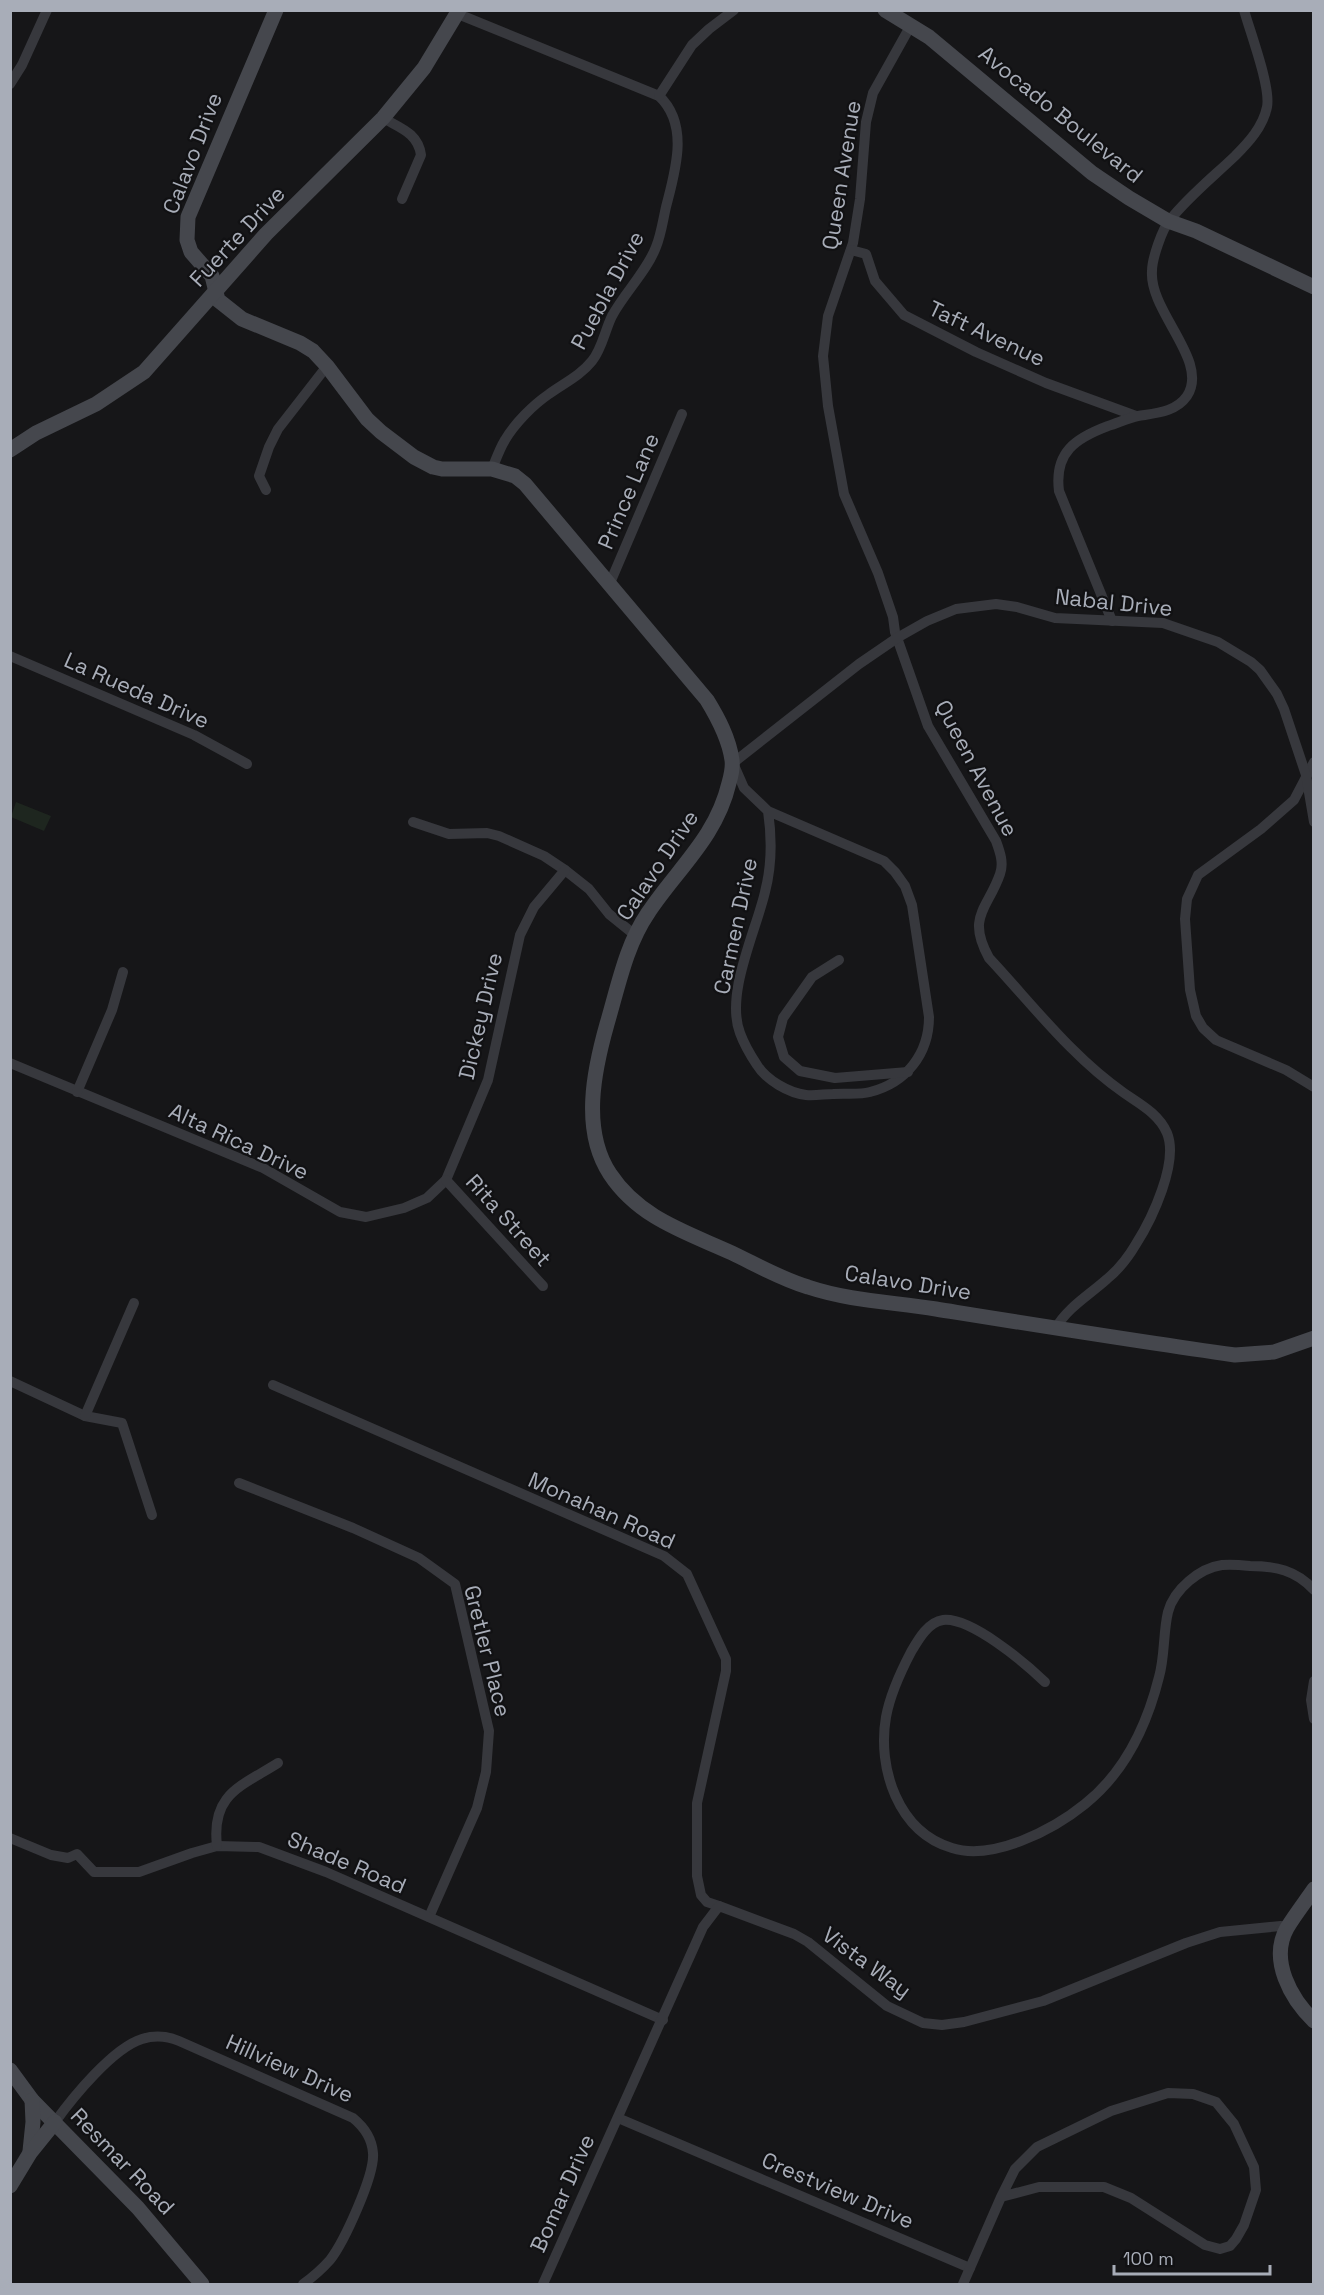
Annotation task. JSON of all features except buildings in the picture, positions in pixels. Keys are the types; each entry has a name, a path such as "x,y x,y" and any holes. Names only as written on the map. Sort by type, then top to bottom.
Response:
{"street":[{"path":"10,84 22,65 47,10"},
{"name":"Calavo Drive","path":"276,10 188,217 187,240 191,252 212,276 218,300 242,319 300,342 313,351 367,419 414,457 442,469 492,469 515,476 525,484 707,700 718,718 728,743 733,763 725,798 715,821 687,864 649,912 635,935 603,1038 592,1109 594,1130 608,1171 622,1190 657,1219 681,1231 808,1288 857,1300 931,1308 1055,1329 1236,1355 1274,1352 1314,1338"},
{"path":"458,12 658,96 692,45 734,10"},
{"name":"Avocado Boulevard","path":"885,10 911,25 969,69 1092,172 1129,198 1168,221 1196,231 1314,287"},
{"path":"1112,621 1059,491 1058,473 1064,457 1078,439 1136,416 1152,415 1173,408 1188,395 1192,382 1191,363 1158,303 1153,288 1153,260 1168,221 1243,148 1260,126 1267,109 1266,89 1244,10"},
{"name":"Fuerte Drive","path":"13,443 96,404 135,380 171,343 266,234 383,118 424,68 458,12"},
{"name":"Queen Avenue","path":"911,25 873,93 866,122 860,199 851,250 825,328 823,356 828,406 844,494 878,573 893,617 897,638 928,726 996,841 1002,857 1001,873 980,913 980,936 989,958 1077,1054 1124,1093 1153,1113 1167,1133 1169,1156 1167,1172 1158,1199 1139,1238 1108,1278 1063,1315 1055,1329"},
{"name":"Puebla Drive","path":"492,469 505,440 518,423 548,395 577,376 594,360 605,329 619,303 645,268 656,247 676,168 677,137 669,105 658,96"},
{"path":"383,118 413,135 420,149 421,155 402,200"},
{"name":"Taft Avenue","path":"851,250 866,254 875,281 904,315 976,352 1026,374 1136,416"},
{"path":"266,490 259,476 268,447 278,429 327,366"},
{"name":"Prince Lane","path":"610,583 682,414"},
{"name":"Nabal Drive","path":"733,763 859,664 897,638 927,621 956,609 996,604 1017,607 1055,618 1163,623 1218,642 1251,662 1260,670 1276,694 1306,775 1314,822"},
{"name":"La Rueda Drive","path":"10,656 194,735 247,764"},
{"path":"1314,762 1294,800 1278,816 1198,875 1187,898 1185,919 1190,990 1196,1016 1203,1029 1216,1040 1286,1070 1314,1087"},
{"name":"Carmen Drive","path":"733,763 744,788 768,811 884,861 896,872 905,886 912,905 929,1030 916,1062 908,1072 891,1084 868,1092 806,1095 784,1088 763,1073 739,1032 736,1001 740,973 765,892 769,871 771,833 768,811"},
{"path":"413,822 449,834 499,836 544,856 589,889 609,914 635,935"},
{"name":"Dickey Drive","path":"446,1180 488,1080 520,935 534,908 566,870"},
{"path":"839,960 812,977 783,1018 778,1037 784,1057 800,1071 835,1078 908,1072"},
{"path":"77,1092 112,1010 123,972"},
{"name":"Alta Rica Drive","path":"10,1063 263,1168 332,1209 349,1215 366,1216 404,1208 427,1198 446,1180"},
{"name":"Rita Street","path":"446,1180 543,1286"},
{"path":"85,1416 134,1303"},
{"path":"10,1382 85,1416 122,1423 152,1515"},
{"name":"Monahan Road","path":"273,1385 664,1556 687,1574 726,1659 726,1671 697,1803 697,1876 701,1895 707,1902 719,1906"},
{"name":"Gretler Place","path":"239,1483 409,1553 455,1584 489,1731 488,1748 486,1772 477,1808 429,1917"},
{"path":"1045,1682 1014,1654 954,1620 941,1620 932,1625 919,1638 892,1694 886,1717 884,1743 887,1769 895,1794 911,1821 926,1836 952,1848 973,1851 1008,1845 1058,1823 1101,1789 1124,1761 1149,1711 1162,1662 1168,1611 1185,1585 1200,1574 1223,1565 1271,1566 1297,1575 1314,1590"},
{"path":"1314,1681 1311,1711 1314,1719"},
{"path":"217,1846 215,1826 222,1805 234,1791 278,1763"},
{"name":"Shade Road","path":"10,1838 51,1855 68,1858 77,1854 94,1872 139,1872 192,1852 217,1846 259,1847 326,1872 663,2020"},
{"path":"1314,1889 1286,1929 1282,1957 1284,1975 1292,1995 1314,2021"},
{"path":"618,2118 703,1927 719,1906"},
{"name":"Vista Way","path":"719,1906 794,1934 808,1942 887,2006 923,2023 942,2025 964,2022 1043,2001 1186,1943 1220,1932 1281,1926 1286,1929"},
{"name":"Hillview Drive","path":"55,2122 89,2081 126,2047 141,2039 159,2036 179,2041 353,2118 364,2129 371,2144 373,2152 371,2169 342,2243 323,2268 303,2284"},
{"name":"Resmar Road","path":"10,2070 32,2100 138,2208 202,2284"},
{"path":"966,2284 970,2268 1001,2197 1015,2169 1037,2147 1111,2110 1168,2093 1193,2094 1216,2102 1234,2124 1254,2167 1256,2190 1244,2225 1230,2246 1220,2249 1205,2245 1131,2199 1104,2187 1039,2187 1001,2197"},
{"path":"30,2153 33,2122 32,2100"},
{"name":"Crestview Drive","path":"618,2118 970,2268"},
{"name":"Bomar Drive","path":"543,2284 618,2118"},
{"path":"10,2186 30,2153 55,2122"}],"shaded area":[{"path":"16,802 51,816 44,831 11,817"}]}
